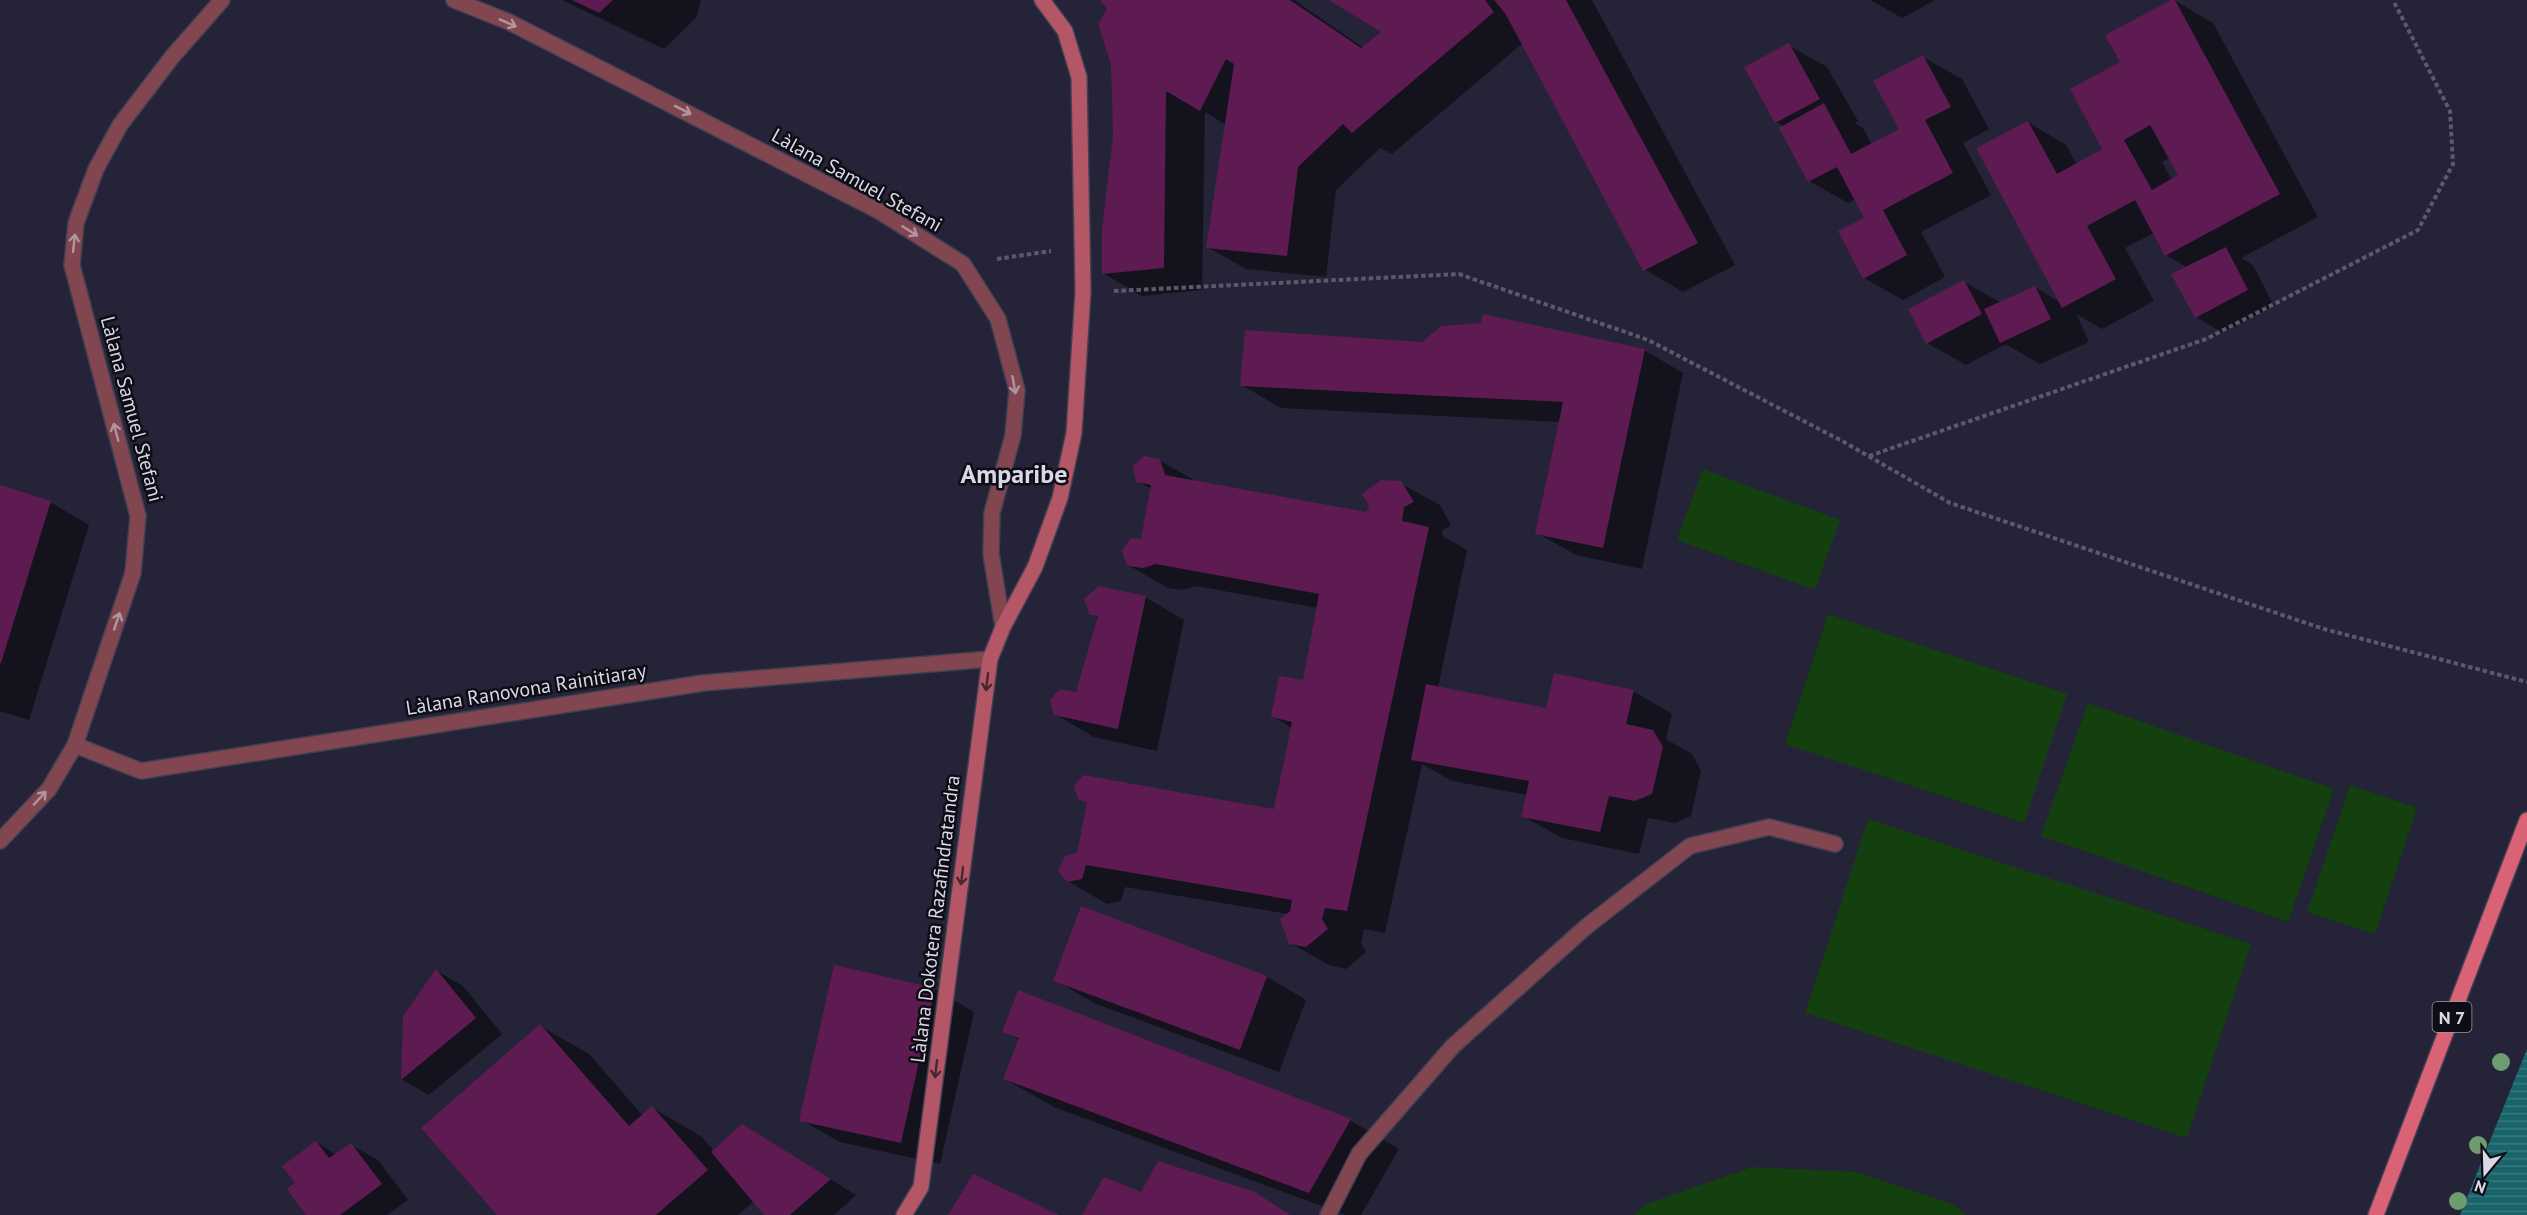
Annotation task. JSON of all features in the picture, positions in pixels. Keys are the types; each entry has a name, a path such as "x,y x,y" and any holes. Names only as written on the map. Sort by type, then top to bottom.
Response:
{"main road":[{"name":"N 7","path":"2376,1215 2527,820"}],"street":[{"name":"Làlana Samuel Stefani","path":"0,841 49,789 75,745 134,573 138,516 72,265 76,223 96,169 120,125 172,57 222,0"},
{"name":"Làlana Samuel Stefani","path":"454,0 509,22 867,204 963,264 998,319 1017,390 1012,435 992,513 991,554 1003,627"},
{"name":"Làlana Dokotera Razafindratandra","path":"904,1215 921,1187 990,660 1003,627 1035,567 1060,498 1074,433 1083,292 1079,77 1065,31 1042,0"},
{"name":"Làlana Ranovona Rainitiaray","path":"75,745 141,771 704,683 990,660"},
{"path":"1328,1215 1359,1154 1454,1046 1587,926 1690,846 1769,827 1835,844"}],"path":[{"path":"1868,456 2206,339 2418,230 2452,164 2451,111 2393,0"},
{"path":"963,264 1082,246"},
{"path":"1083,292 1459,274 1648,340 1868,456 1950,503 2324,629 2527,682"}],"shaded area":[{"path":"1703,469 1840,520 1815,590 1677,540"},
{"path":"1828,614 2067,694 2024,823 1785,744"},
{"path":"2088,703 2334,789 2288,922 2041,836"},
{"path":"2350,785 2417,808 2375,934 2307,912"},
{"path":"1868,819 2251,944 2187,1138 1805,1013"},
{"path":"2527,1049 2527,1215 2460,1215"},
{"path":"1753,1167 1857,1172 1950,1203 1967,1215 1634,1215 1646,1204"}],"building":[{"path":"572,0 613,0 599,13"},
{"path":"1100,0 1290,0 1361,48 1381,32 1329,0 1485,0 1494,12 1352,133 1343,124 1298,167 1287,256 1206,248 1234,64 1226,59 1200,111 1166,91 1164,268 1102,274 1102,230 1113,135 1111,64 1098,24 1107,9"},
{"path":"1494,0 1566,0 1698,243 1643,271 1505,13"},
{"path":"2175,0 2280,194 2165,256 2135,200 2087,226 2116,279 2062,308 1976,148 2028,121 2057,174 2102,149 2070,89 2120,62 2105,35","holes":["2150,125 2178,175 2152,190 2124,140"]},
{"path":"1789,43 1820,99 1775,123 1744,67"},
{"path":"1923,55 1951,107 1925,120 1953,173 1883,210 1907,255 1863,279 1838,231 1864,218 1837,167 1808,182 1779,128 1824,103 1851,154 1899,129 1873,81"},
{"path":"2226,247 2248,290 2195,318 2171,274"},
{"path":"1964,280 1982,314 1926,344 1908,309"},
{"path":"2035,286 2051,319 2000,343 1984,309"},
{"path":"1483,314 1645,349 1603,548 1535,534 1563,402 1240,386 1245,330 1422,342 1441,326 1481,323"},
{"path":"1144,456 1160,459 1165,475 1366,512 1369,506 1362,494 1381,480 1401,481 1414,502 1404,507 1402,521 1429,527 1347,911 1325,908 1322,919 1328,929 1306,947 1289,944 1280,919 1290,911 1292,900 1086,865 1082,879 1067,882 1058,871 1065,856 1077,853 1087,803 1078,799 1074,786 1083,775 1274,809 1292,722 1271,717 1279,676 1303,680 1319,594 1156,564 1143,568 1127,566 1122,551 1131,538 1141,539 1151,485 1136,482 1133,466"},
{"path":"0,485 51,501 1,663 0,663"},
{"path":"1099,586 1146,596 1118,729 1054,715 1050,700 1060,689 1076,692 1098,616 1090,615 1084,599"},
{"path":"1554,673 1634,690 1626,724 1653,730 1663,747 1652,794 1635,801 1609,796 1600,832 1521,817 1529,781 1411,760 1426,684 1546,708"},
{"path":"1081,906 1267,976 1240,1050 1053,981"},
{"path":"834,965 935,988 901,1143 799,1121"},
{"path":"436,969 476,1018 401,1080 403,1016"},
{"path":"1018,990 1351,1119 1309,1193 1003,1079 1019,1038 1002,1032"},
{"path":"540,1024 629,1126 652,1106 708,1170 656,1215 497,1215 421,1128"},
{"path":"742,1124 831,1179 790,1215 764,1215 711,1152"},
{"path":"316,1141 329,1158 351,1143 382,1184 340,1215 306,1215 287,1189 295,1183 282,1166"},
{"path":"1158,1161 1255,1192 1290,1215 1082,1215 1104,1177 1141,1192"},
{"path":"973,1174 1059,1215 948,1215"}],"district":[{"name":"Amparibe","path":"1014,473"}]}
